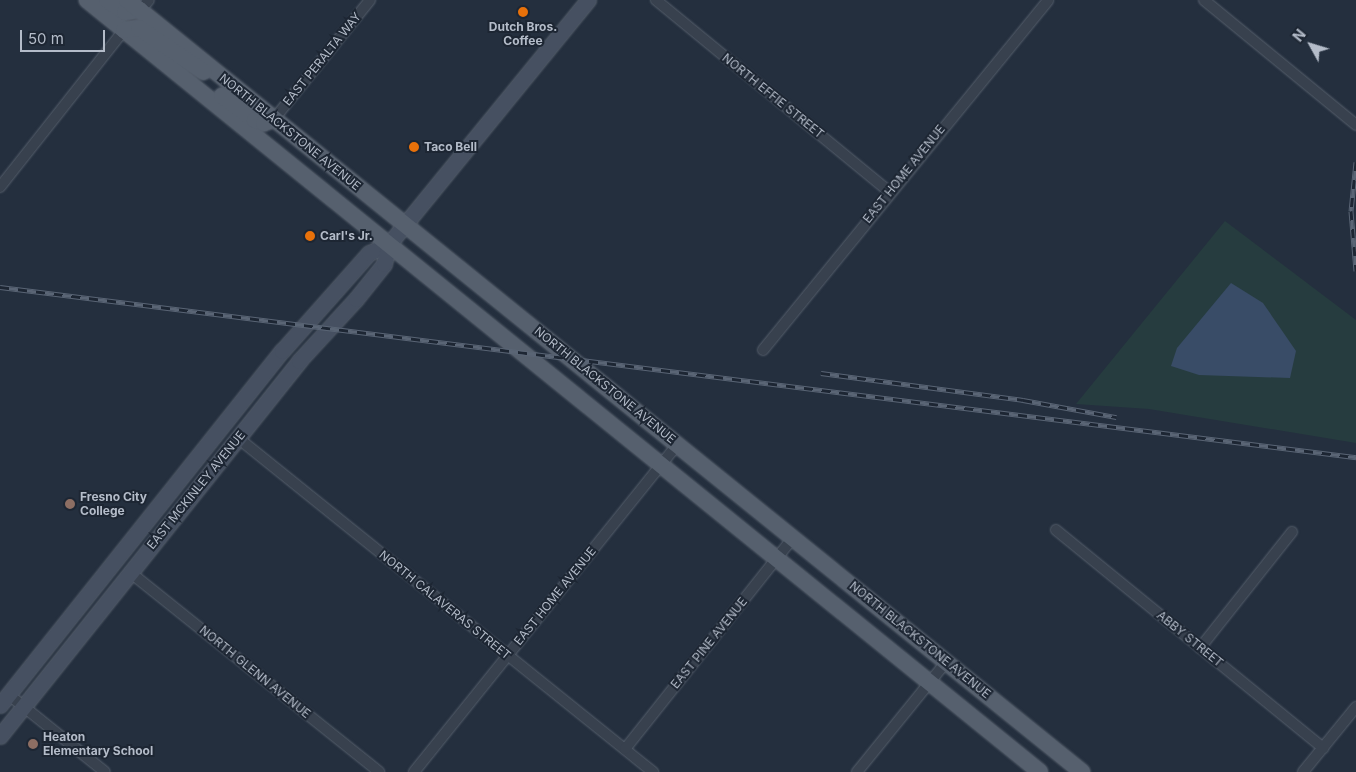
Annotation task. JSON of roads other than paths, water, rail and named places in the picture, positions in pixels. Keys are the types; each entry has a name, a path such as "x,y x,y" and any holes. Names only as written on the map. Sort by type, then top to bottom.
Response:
{"main road":[{"name":"NORTH BLACKSTONE AVENUE","path":"87,0 1040,772"},
{"path":"107,0 125,12 144,5"},
{"name":"NORTH BLACKSTONE AVENUE","path":"127,0 144,5 244,94 1082,772"},
{"name":"EAST MCKINLEY AVENUE","path":"4,700 282,351 369,253 389,244 588,0"},
{"path":"124,30 139,28 184,61 244,94"},
{"path":"150,51 255,120 264,123 274,118"},
{"name":"EAST MCKINLEY AVENUE","path":"0,736 238,438 384,264 389,244"},
{"path":"238,438 242,418 269,381 282,351"},
{"path":"131,573 131,557 189,483 221,428"}],"street":[{"name":"EAST PERALTA WAY","path":"274,118 370,0"},
{"name":"NORTH EFFIE STREET","path":"656,0 890,192"},
{"name":"EAST HOME AVENUE","path":"763,350 1048,0"},
{"path":"1204,0 1356,125"},
{"path":"0,187 124,30"},
{"name":"NORTH CALAVERAS STREET","path":"238,438 653,772"},
{"name":"EAST HOME AVENUE","path":"414,772 678,444"},
{"name":"ABBY STREET","path":"1056,530 1323,748"},
{"path":"1200,648 1292,532"},
{"name":"EAST PINE AVENUE","path":"625,749 794,538"},
{"name":"NORTH GLENN AVENUE","path":"131,573 379,772"},
{"path":"857,772 946,662"},
{"path":"4,700 24,706 106,772"},
{"path":"1303,772 1356,707"}],"water":[{"path":"1231,283 1263,303 1296,351 1290,378 1199,375 1171,366 1177,348"}],"railway":[{"path":"1356,162 1351,211 1356,271"},
{"path":"0,287 1356,457"},
{"path":"821,373 1023,400 1116,417"}],"place":[{"name":"Dutch Bros. Coffee","path":"523,12"},
{"name":"Taco Bell","path":"414,147"},
{"name":"Carl's Jr.","path":"310,236"},
{"name":"Fresno City College","path":"70,504"},
{"name":"Heaton Elementary School","path":"33,744"}]}
